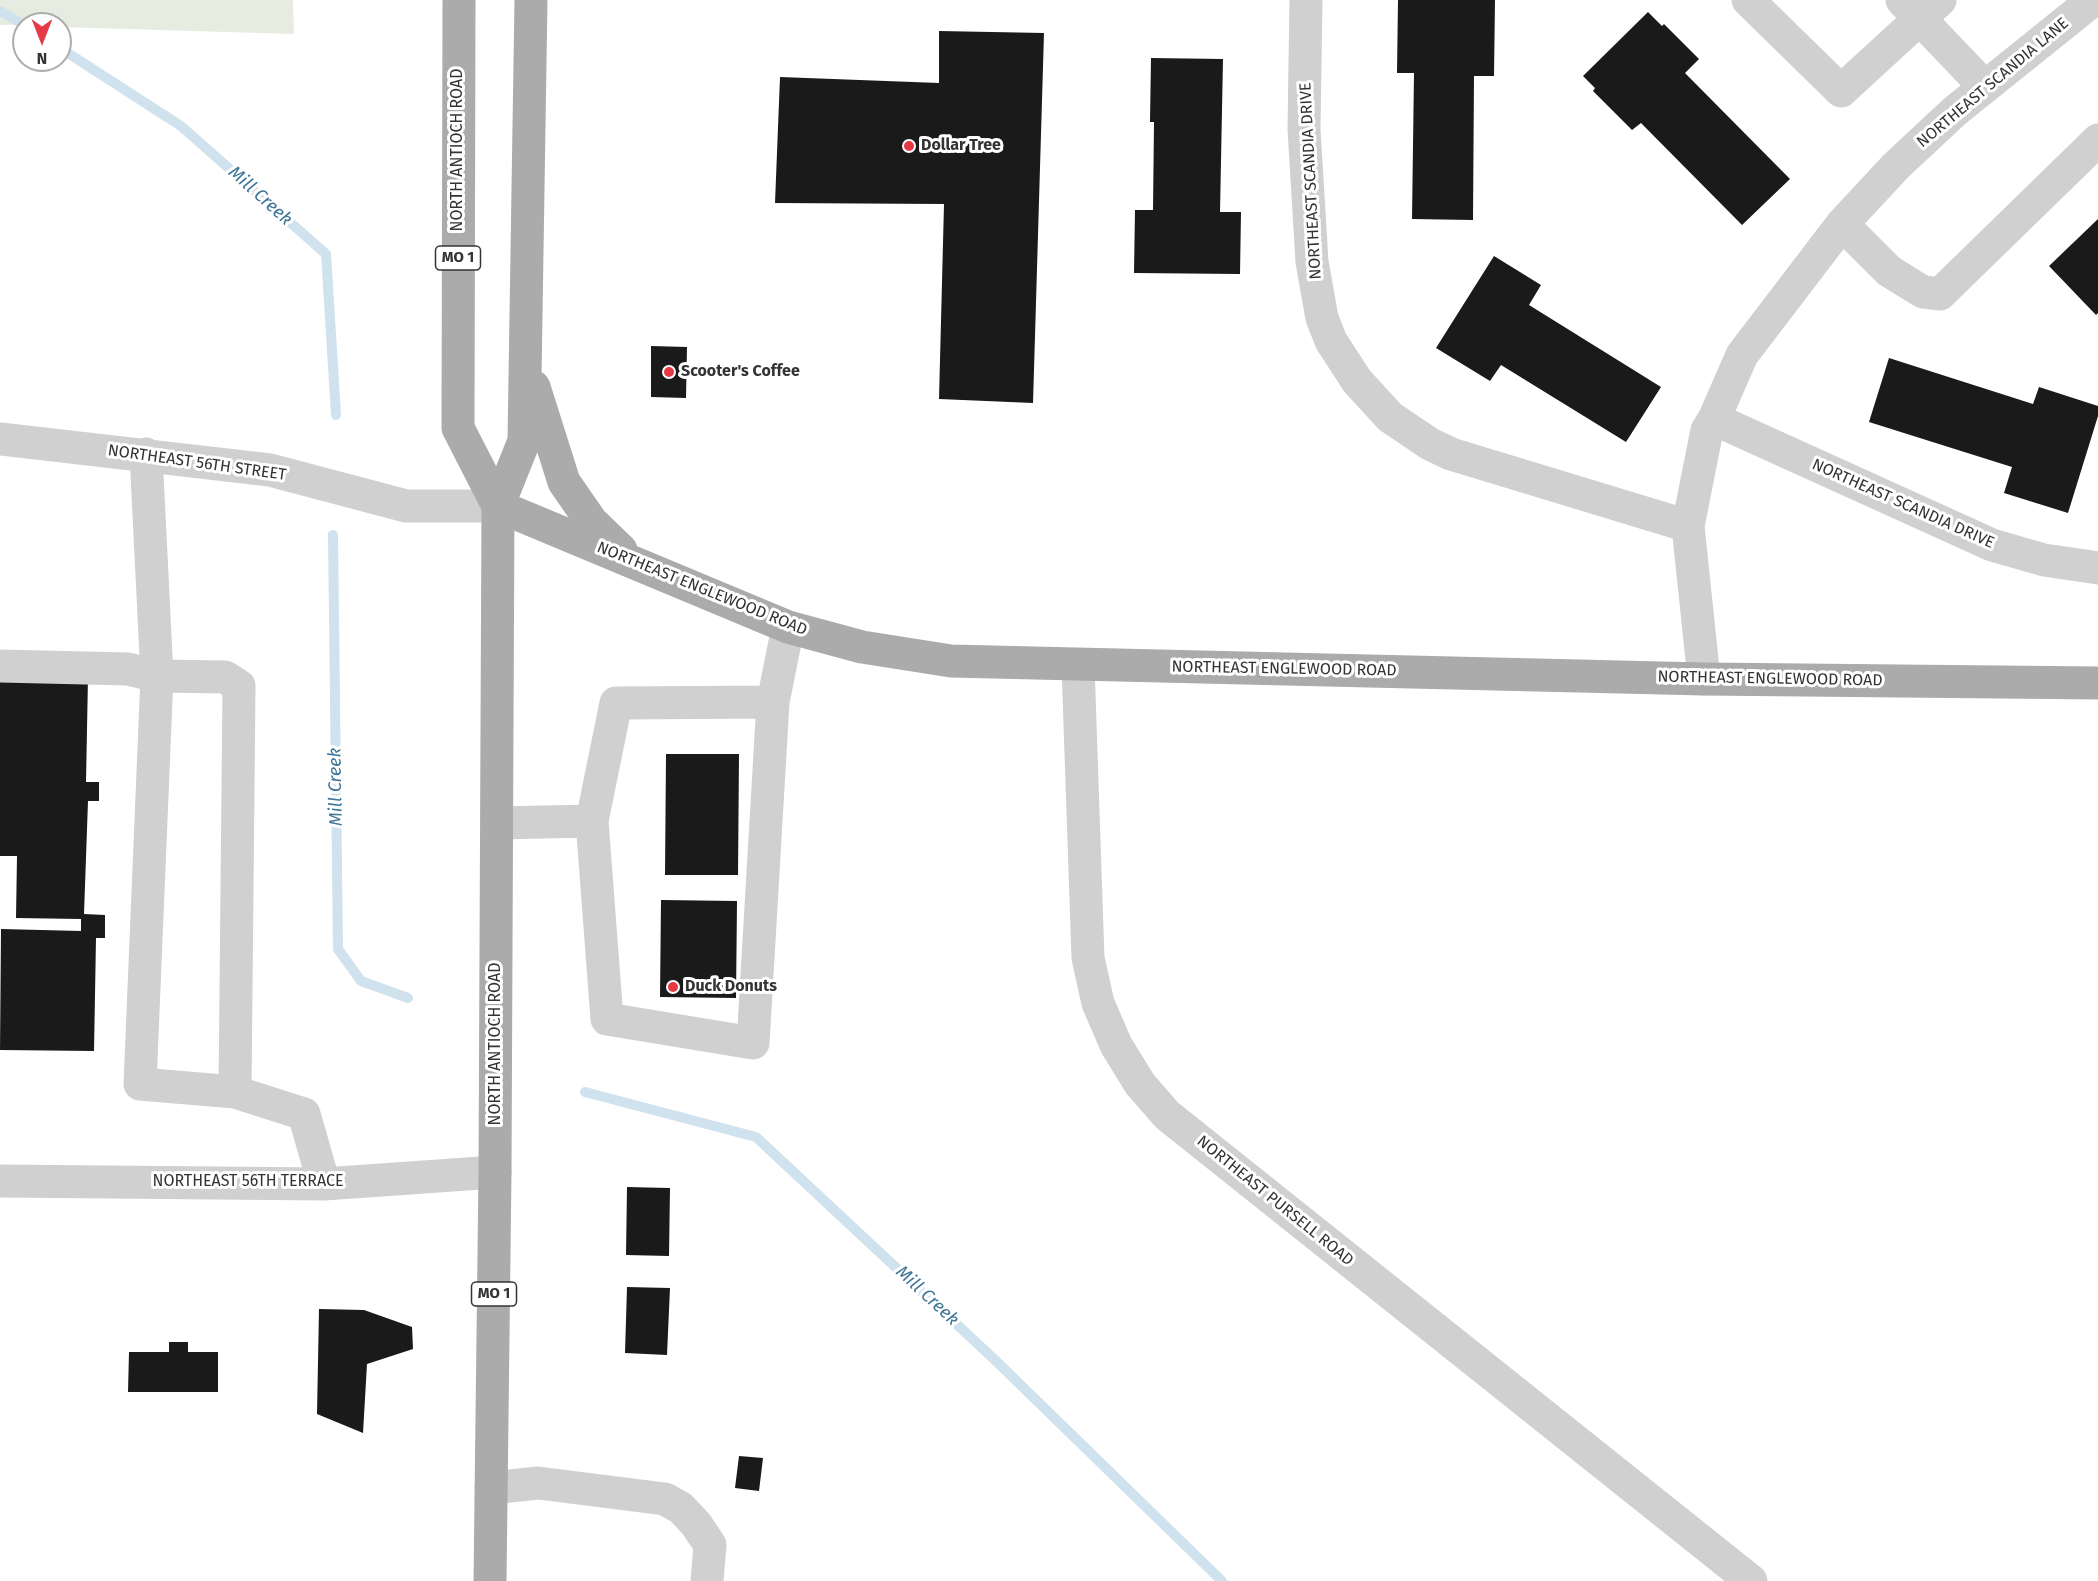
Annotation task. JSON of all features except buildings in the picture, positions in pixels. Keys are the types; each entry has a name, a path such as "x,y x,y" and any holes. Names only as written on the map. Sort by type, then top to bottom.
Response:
{"main road":[{"name":"NORTH ANTIOCH ROAD","path":"459,0 458,428 498,506"},
{"name":"NORTH ANTIOCH ROAD","path":"490,1581 495,1172 498,506 524,441 528,367 531,0"},
{"path":"528,367 564,482 591,521 633,562"},
{"name":"NORTHEAST ENGLEWOOD ROAD","path":"498,506 788,627 862,647 951,661 1704,679 2098,683"}],"street":[{"name":"NORTHEAST SCANDIA DRIVE","path":"1306,0 1304,129 1312,262 1322,318 1331,341 1357,381 1390,417 1430,444 1451,454 1688,526"},
{"path":"1748,0 1841,91 1920,6 1984,87"},
{"name":"NORTHEAST SCANDIA LANE","path":"1704,679 1688,526 1700,453 1707,430 1742,355 1842,224 1896,166 1984,87 2093,0"},
{"path":"1842,224 1889,271 1923,292 1940,294 2098,140"},
{"name":"NORTHEAST SCANDIA DRIVE","path":"1714,419 1992,545 2044,560 2098,568"},
{"name":"NORTHEAST 56TH STREET","path":"0,439 270,470 406,506 498,506"},
{"path":"146,454 157,676 140,1084 235,1092 304,1114 324,1184"},
{"path":"773,702 616,704 592,821 607,1019 753,1043 773,702 788,627"},
{"name":"NORTHEAST PURSELL ROAD","path":"1078,665 1088,958 1098,1003 1116,1045 1140,1084 1167,1115 1751,1581"},
{"path":"0,666 128,669 157,676 225,677 239,686 235,1092"},
{"path":"496,823 592,821"},
{"name":"NORTHEAST 56TH TERRACE","path":"0,1181 324,1184 495,1172"},
{"path":"491,1488 538,1483 665,1499 681,1508 696,1524 710,1545 707,1581"}],"shaded area":[{"path":"0,0 293,0 294,34 72,27 72,12 12,12 12,25 0,25"}],"waterway":[{"name":"Mill Creek","path":"0,11 12,18"},
{"name":"Mill Creek","path":"72,56 181,126 326,254 336,415"},
{"name":"Mill Creek","path":"333,535 338,949 361,981 408,998"},
{"name":"Mill Creek","path":"585,1092 756,1137 995,1360 1222,1581"}],"place":[{"name":"Dollar Tree","path":"909,146"},
{"name":"Scooter's Coffee","path":"669,372"},
{"name":"Duck Donuts","path":"673,987"}]}
